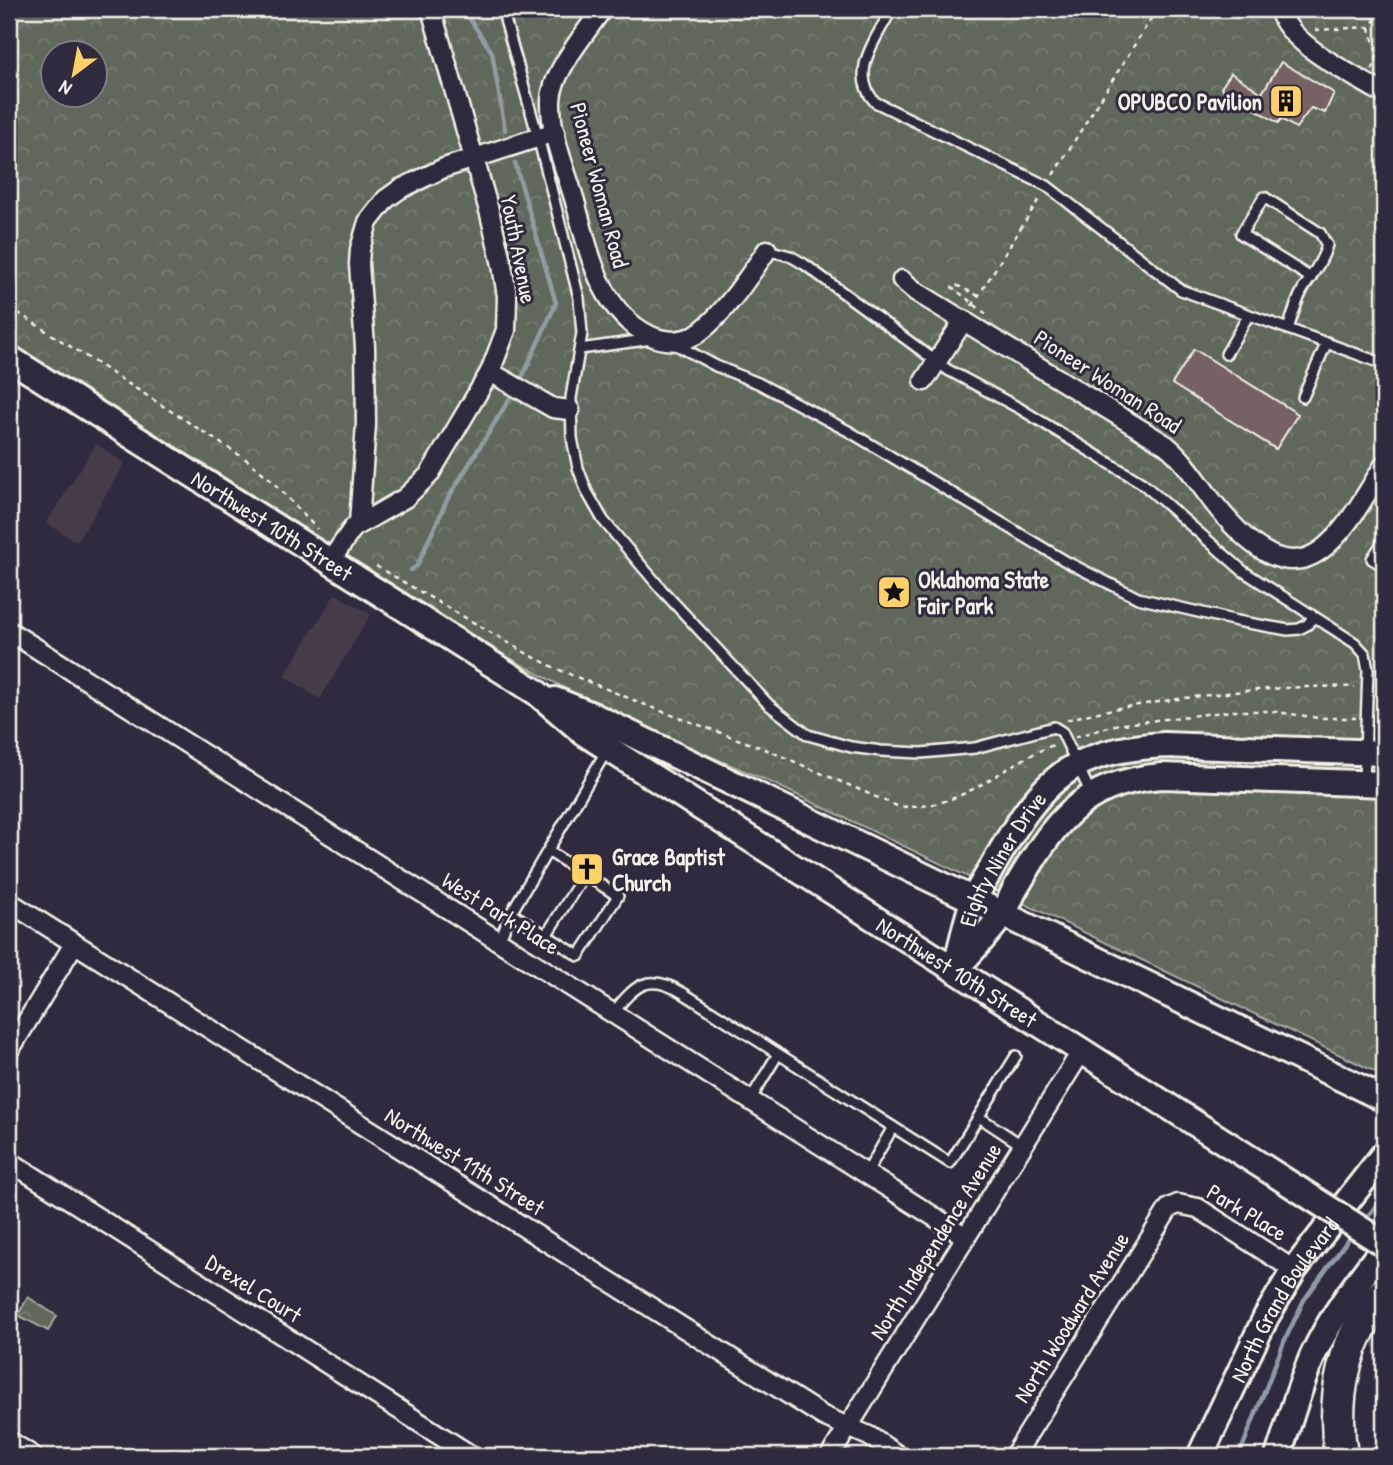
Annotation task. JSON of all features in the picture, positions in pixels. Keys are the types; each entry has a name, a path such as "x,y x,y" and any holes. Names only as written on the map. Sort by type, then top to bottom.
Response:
{"highway":[{"path":"1341,1456 1337,1409 1343,1367 1360,1327 1384,1294"}],"main road":[{"name":"Northwest 10th Street","path":"9,358 536,692 584,733 1384,1246"},
{"name":"Northwest 10th Street","path":"536,692 592,715 1381,1097"},
{"name":"Eighty Niner Drive","path":"956,970 973,900 1005,845 1041,793 1077,765 1124,749 1164,744 1375,753"},
{"name":"Eighty Niner Drive","path":"956,970 1002,915 1019,883 1056,828 1082,801 1107,787 1134,778 1162,776 1374,784"},
{"name":"North Grand Boulevard","path":"1200,1456 1266,1317 1294,1270 1384,1154"},
{"path":"1278,1456 1313,1355 1343,1303 1384,1246"}],"street":[{"name":"Youth Avenue","path":"329,563 347,534 359,523 405,498 429,475 497,376 506,330 507,296 496,239 432,9"},
{"name":"Pioneer Woman Road","path":"602,9 554,85 547,135 600,281 615,308 629,323 663,340"},
{"path":"1279,9 1289,29 1307,46 1384,94"},
{"path":"359,523 366,424 365,347 359,264 363,236 375,210 400,189 444,168 547,135"},
{"path":"663,340 695,335 731,300 767,250"},
{"name":"Pioneer Woman Road","path":"902,280 915,291 969,312 1166,444 1188,466 1237,530 1257,547 1276,556 1299,560 1328,546 1347,525 1384,465"},
{"path":"924,381 969,312"},
{"path":"497,376 553,408 570,410"},
{"name":"West Park Place","path":"9,631 966,1237"},
{"name":"Northwest 11th Street","path":"9,902 823,1416 869,1436 899,1456"},
{"path":"9,1051 74,944"},
{"name":"North Independence Avenue","path":"830,1456 1081,1052"},
{"name":"Drexel Court","path":"9,1161 472,1456"},
{"name":"Park Place","path":"1173,1205 1178,1203 1198,1208 1294,1270"},
{"name":"North Woodward Avenue","path":"1014,1456 1159,1221 1173,1205"},
{"path":"9,1441 33,1456"}],"lane":[{"path":"502,9 547,135 579,298 582,333 570,410 572,438 578,468 587,492 603,520 662,590 769,705 797,728 834,743 881,751 921,753 975,748 1049,727 1059,729 1092,795"},
{"path":"892,9 866,61 863,74 868,94 887,110 1047,186 1172,285 1248,316 1384,363"},
{"path":"1288,329 1300,294 1311,278 1323,258 1327,245 1320,233 1264,197 1241,234 1311,278"},
{"path":"767,250 790,256 804,264 936,362 1019,408 1142,483 1227,559 1355,643 1365,654 1368,718 1375,753 1374,784"},
{"path":"1226,354 1248,316"},
{"path":"580,349 663,340 769,388 838,425 1067,562 1138,598 1202,614 1288,630 1299,629 1314,617"},
{"path":"1303,397 1327,342"},
{"path":"1384,540 1372,559 1384,566"},
{"path":"499,941 511,913 608,748"},
{"path":"511,913 579,956 618,896 548,851"},
{"path":"547,934 584,875"},
{"path":"613,1013 638,986 662,982 950,1163 1016,1056"},
{"path":"750,1100 778,1054"},
{"path":"979,1117 1023,1146"},
{"path":"866,1174 893,1127"}],"path":[{"path":"969,312 1157,9"},
{"path":"1369,9 1378,15 1384,15"},
{"path":"1376,9 1378,15"},
{"path":"1372,70 1377,55 1370,27 1378,15"},
{"path":"1315,30 1370,27"},
{"path":"978,296 954,284 952,288 969,312 997,322"},
{"path":"9,307 247,460 269,478 318,530"},
{"path":"371,563 557,669 658,710 765,748 897,806 916,808 956,799 1048,747"},
{"path":"1059,729 1068,720 1118,708 1207,695 1278,688 1368,687"},
{"path":"1088,731 1115,725 1231,711 1270,711 1319,718 1384,718"}],"shaded area":[{"path":"96,444 125,463 77,542 46,523"},
{"path":"335,594 371,614 320,699 284,676"}],"green space":[{"name":"Oklahoma State Fair Park","path":"9,9 1384,9 1384,1076 770,782 608,712 504,655 9,341"},
{"path":"28,1297 57,1316 48,1331 18,1315"}],"building":[{"name":"OPUBCO Pavilion","path":"1281,62 1334,93 1325,113 1311,108 1296,128 1281,119 1278,123 1221,88 1231,73 1262,93"},
{"path":"1194,349 1298,414 1276,449 1172,384"}],"waterway":[{"path":"467,9 471,21 492,52 505,130"},
{"path":"515,163 556,303 520,382"},
{"path":"411,570 417,566 447,500 515,390"},
{"path":"1363,1222 1384,1196"},
{"path":"1239,1456 1284,1342 1304,1300 1352,1234"}],"place":[{"name":"OPUBCO Pavilion","path":"1286,101"},
{"name":"Oklahoma State Fair Park","path":"894,592"},
{"name":"Grace Baptist Church","path":"587,869"}]}
